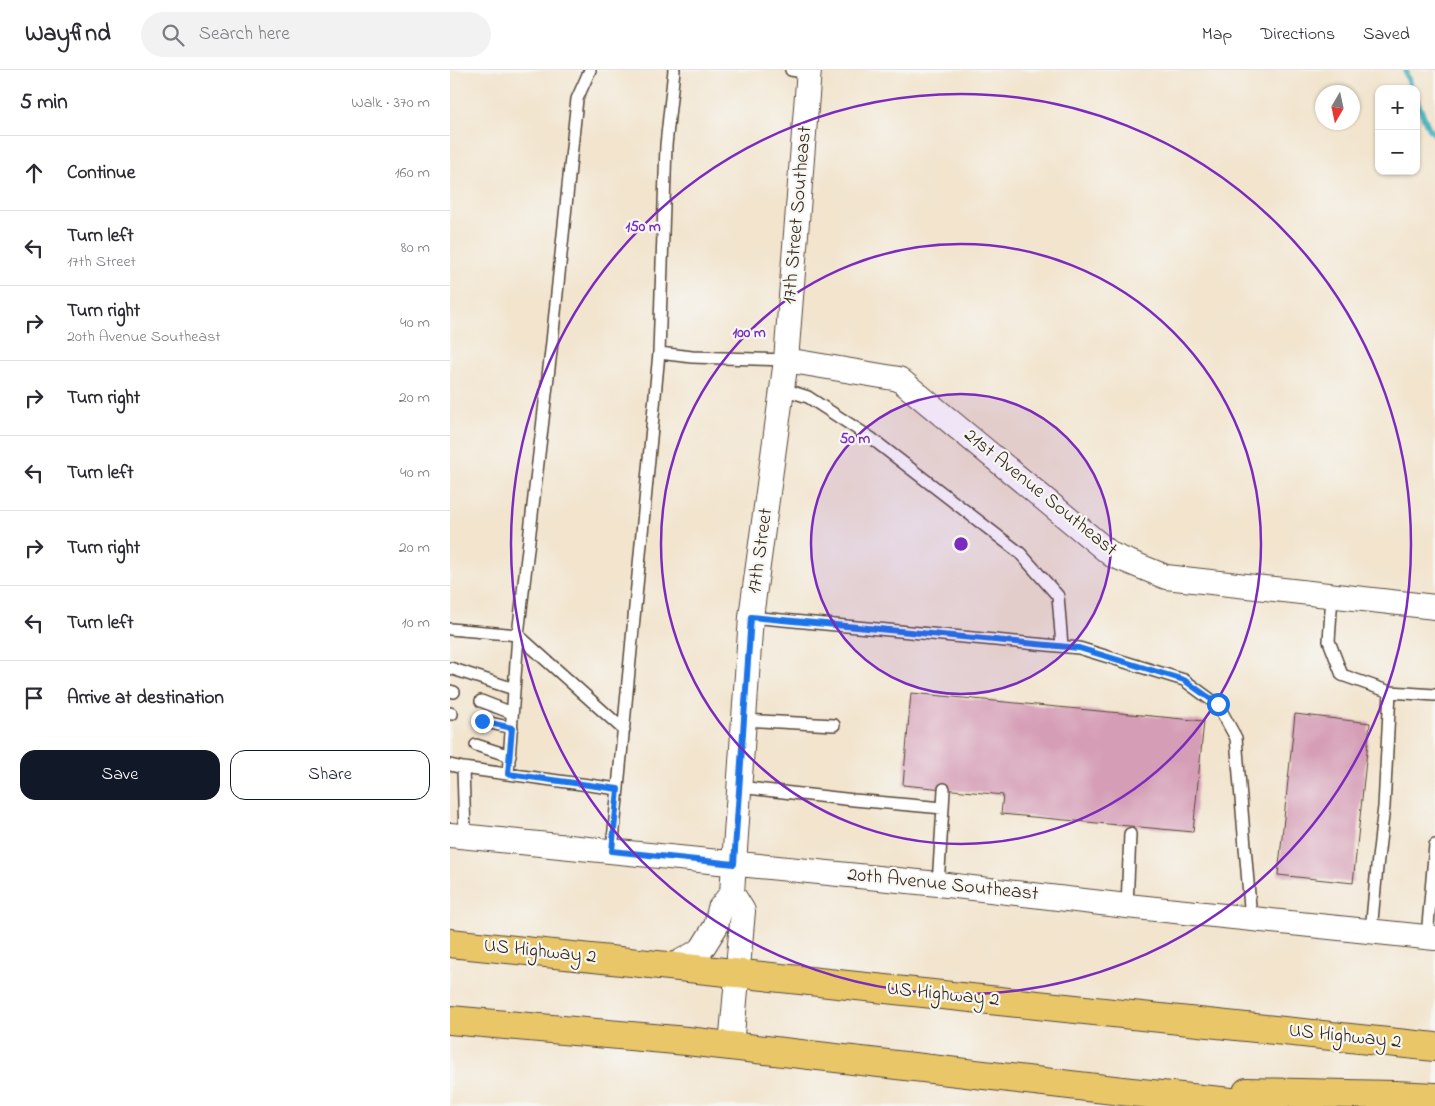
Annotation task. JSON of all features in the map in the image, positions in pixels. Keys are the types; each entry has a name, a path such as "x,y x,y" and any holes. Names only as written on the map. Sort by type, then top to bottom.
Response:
{"highway":[{"name":"US Highway 2","path":"450,943 1435,1047"},
{"path":"450,1020 731,1046 1138,1093 1271,1106"},
{"path":"1138,1093 1265,1092 1435,1097"}],"street":[{"name":"17th Street Southeast","path":"786,360 803,71"},
{"name":"17th Street","path":"734,864 751,617 786,360"},
{"name":"21st Avenue Southeast","path":"786,360 899,378 1112,555 1166,577 1435,607"},
{"name":"20th Avenue Southeast","path":"458,835 938,884 1431,938"},
{"path":"673,966 701,950 716,926 720,908 732,893 734,864"},
{"path":"731,1046 743,911 732,893"}],"lane":[{"path":"508,774 518,635 578,99 590,70"},
{"path":"612,851 658,353 666,145 674,70"},
{"name":"21st Avenue Southeast","path":"658,353 692,357 786,360"},
{"path":"783,389 808,397 871,438 1020,553 1058,596 1062,646"},
{"path":"1332,595 1329,642 1342,675 1390,692 1435,695"},
{"path":"751,617 1079,648 1184,680 1218,704 1236,738 1251,919"},
{"path":"450,629 518,635 624,730"},
{"path":"450,668 514,690"},
{"path":"1371,931 1384,807 1390,692"},
{"path":"481,701 512,712"},
{"path":"744,720 834,725"},
{"path":"482,721 512,728"},
{"path":"476,745 510,756"},
{"path":"450,765 618,789"},
{"path":"458,835 462,768"},
{"path":"739,787 943,808"},
{"path":"938,884 944,789"},
{"path":"1127,906 1130,834"},
{"path":"1431,938 1435,845"}],"building":[{"path":"911,693 1204,721 1193,832 1001,814 1003,795 903,785"},
{"path":"1295,714 1370,723 1353,883 1278,875"}],"waterway":[{"path":"1406,70 1410,85"},
{"path":"1420,108 1429,129 1435,134"}],"route":[{"path":"482,721 512,728 508,774 618,789 612,851 734,864 751,617 1079,648 1184,680 1218,704"}]}
